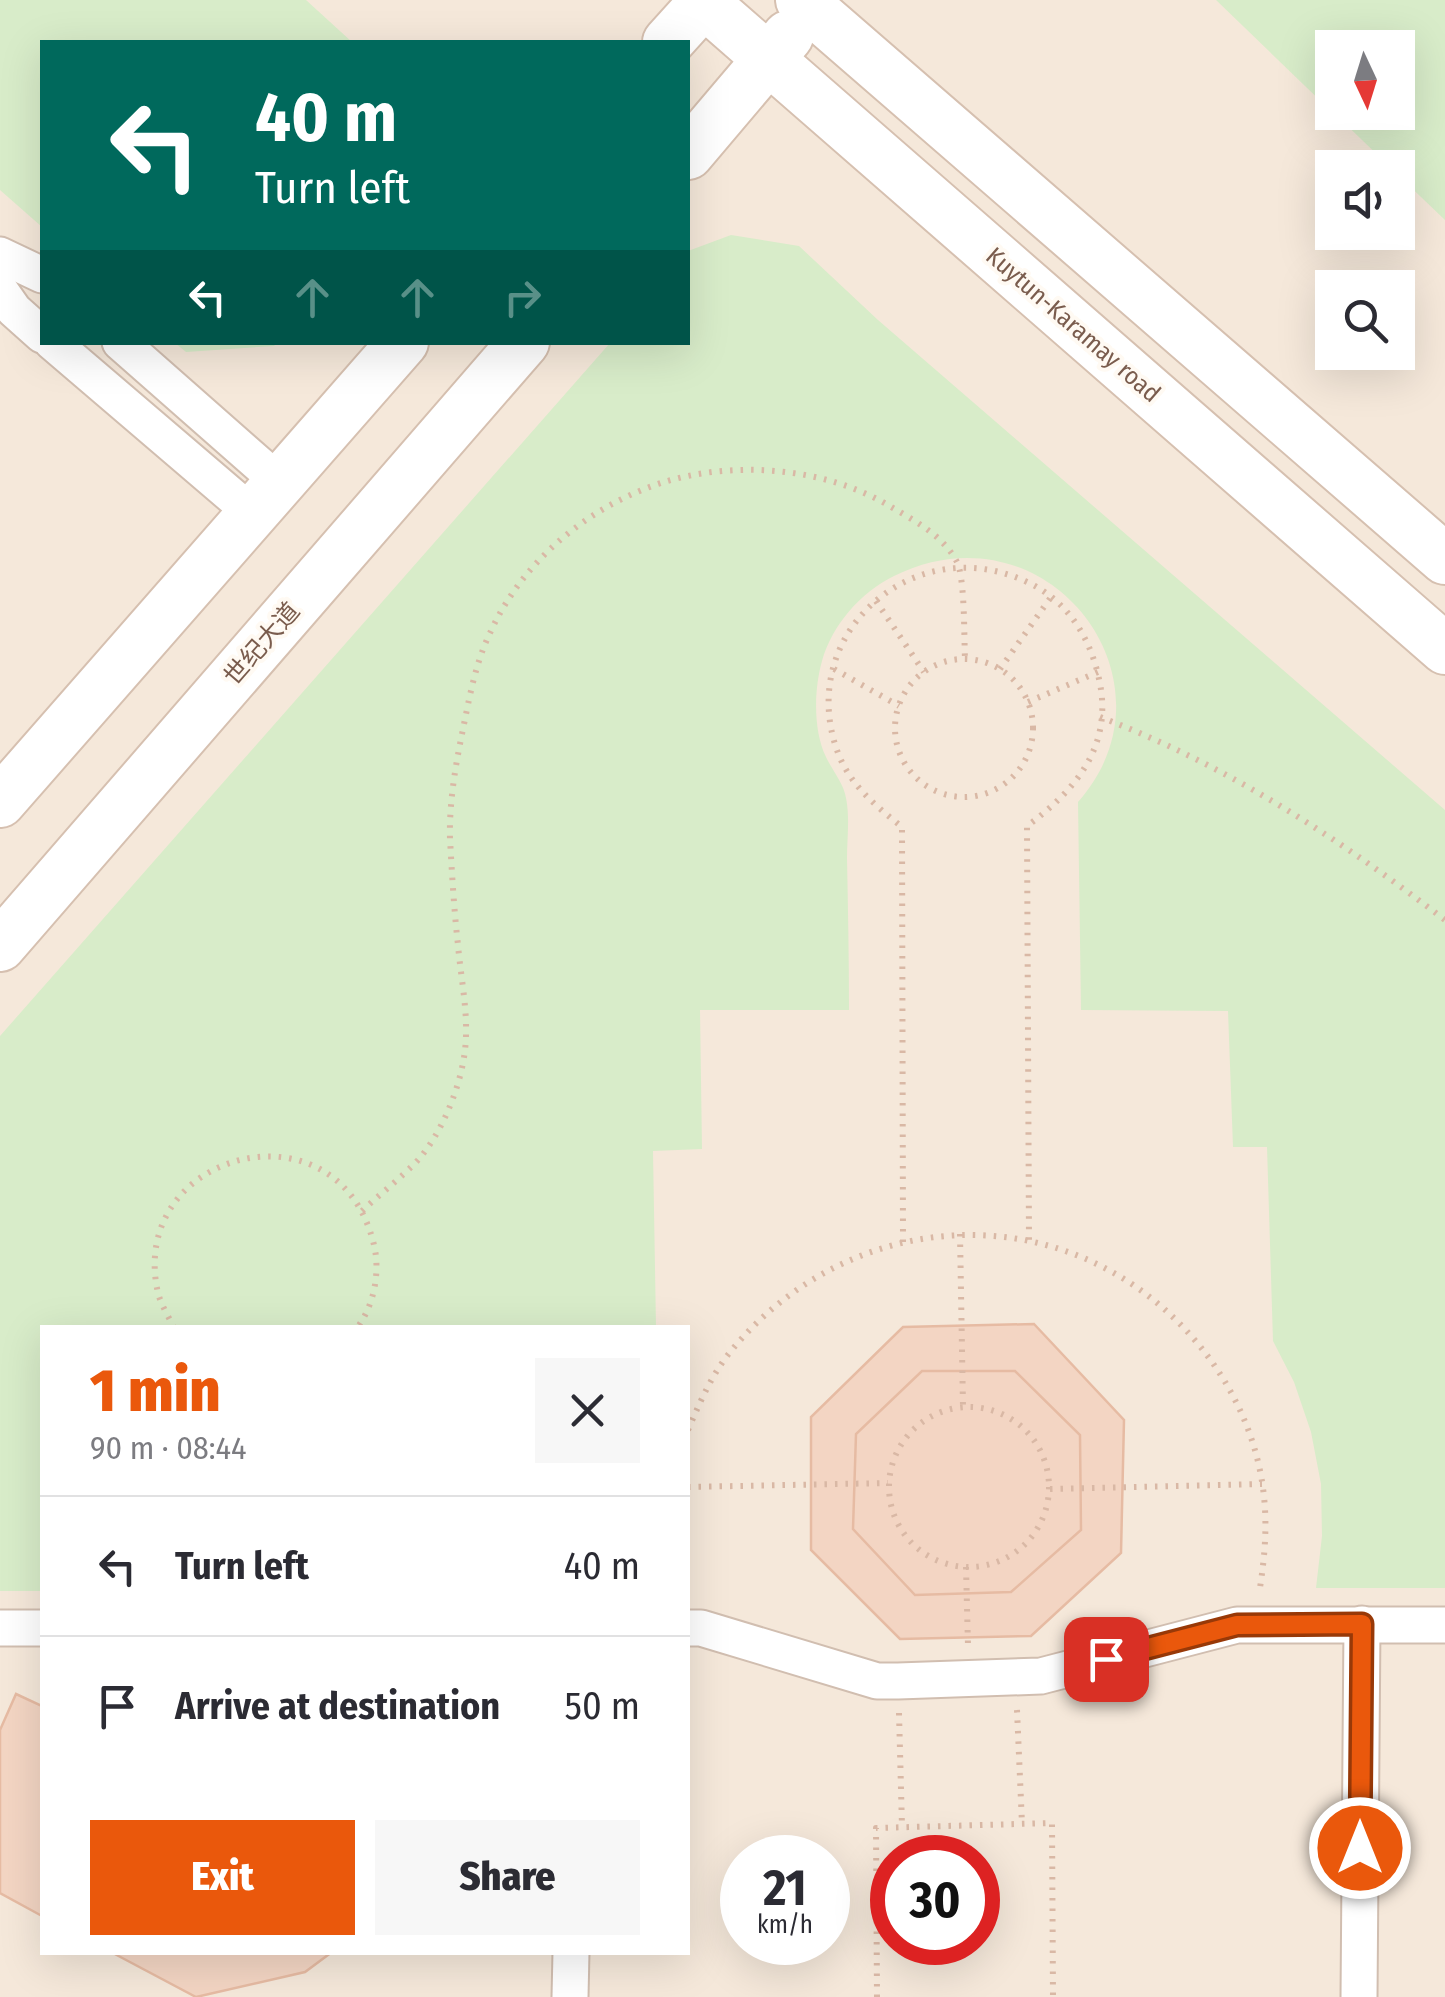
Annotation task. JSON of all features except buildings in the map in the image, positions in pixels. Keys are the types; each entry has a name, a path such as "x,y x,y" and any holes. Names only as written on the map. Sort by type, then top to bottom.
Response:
{"main road":[{"path":"670,40 704,1"},
{"name":"Kuytun-Karamay road","path":"704,1 1445,649"},
{"path":"690,152 769,60 810,3 1445,559"},
{"path":"0,802 399,345"},
{"name":"世纪大道","path":"0,946 521,345"}],"street":[{"path":"0,255 40,274"},
{"path":"0,290 14,310 40,333"},
{"path":"56,345 266,497"},
{"path":"123,345 266,497"},
{"path":"1359,1997 1362,1624"},
{"path":"690,1628 701,1628 876,1681 898,1681 1041,1676 1237,1625 1445,1625"},
{"path":"0,1628 40,1628"},
{"path":"570,1955 570,1997"}],"path":[{"path":"362,1211 419,1158 449,1108 465,1052 466,1004 457,943 450,834 455,769 470,691 490,633 518,585 552,545 641,489 688,474 732,470 834,481 918,524 946,546 959,566 966,660"},
{"path":"903,1242 902,827 862,793 838,752 830,720 829,689 839,651 858,617 887,590 921,574 959,566 1002,570 1041,588 1051,597 1072,616 1094,654 1103,696 1097,743 1075,785 1027,826 1029,1241"},
{"path":"1000,669 1051,597"},
{"path":"876,601 924,672"},
{"path":"966,660 980,660 1000,669 1017,683 1028,702 1033,724 1031,746 1022,766 1007,782 988,793 966,797 922,783 906,766 896,744 894,720 915,678 935,665 966,660"},
{"path":"834,668 899,706"},
{"path":"1028,702 1098,672"},
{"path":"1100,717 1159,740 1296,814 1445,920"},
{"path":"173,1325 158,1295 156,1276 155,1258 164,1221 184,1190 214,1167 250,1155 286,1156 320,1168 348,1190 368,1220 377,1254 374,1290 358,1325"},
{"path":"960,1234 963,1407"},
{"path":"690,1426 713,1378 758,1320 830,1268 872,1250 960,1234 1029,1241 1089,1260 1128,1281 1164,1308 1195,1339 1242,1414 1262,1484 1266,1548 1254,1625"},
{"path":"963,1407 986,1407 1012,1418 1033,1436 1046,1462 1050,1489 1045,1514 1033,1536 1014,1554 991,1564 966,1567 941,1562 918,1550 901,1532 890,1508 888,1483 894,1455 909,1432 931,1414 963,1407"},
{"path":"690,1486 888,1483"},
{"path":"1050,1489 1262,1484"},
{"path":"966,1567 968,1637"},
{"path":"1016,1676 1022,1824"},
{"path":"898,1681 902,1827"},
{"path":"877,1997 876,1828 1052,1823 1053,1997"}],"shaded area":[{"path":"0,0 1445,0 1445,1997 0,1997"}],"green space":[{"path":"0,0 306,0 350,40 40,40 40,225 0,190"},
{"path":"1216,0 1445,0 1445,220 1415,191 1415,150 1372,150 1352,130 1415,130 1415,30 1315,30 1315,96"},
{"path":"731,235 799,246 878,320 1445,810 1445,1588 1316,1588 1322,1536 1321,1484 1311,1432 1294,1382 1273,1341 1267,1147 1233,1147 1228,1011 1081,1010 1078,802 1107,754 1116,705 1107,657 1083,615 1047,582 1002,562 950,559 894,576 870,591 840,623 822,661 817,684 817,722 822,746 847,805 849,1010 700,1010 702,1149 653,1151 656,1325 40,1325 40,1591 0,1591 0,1036 608,345 690,345 690,250"},
{"path":"177,345 275,345 274,346 186,352"}],"route":[{"path":"1106,1659 1237,1625 1362,1624 1360,1848"}]}
